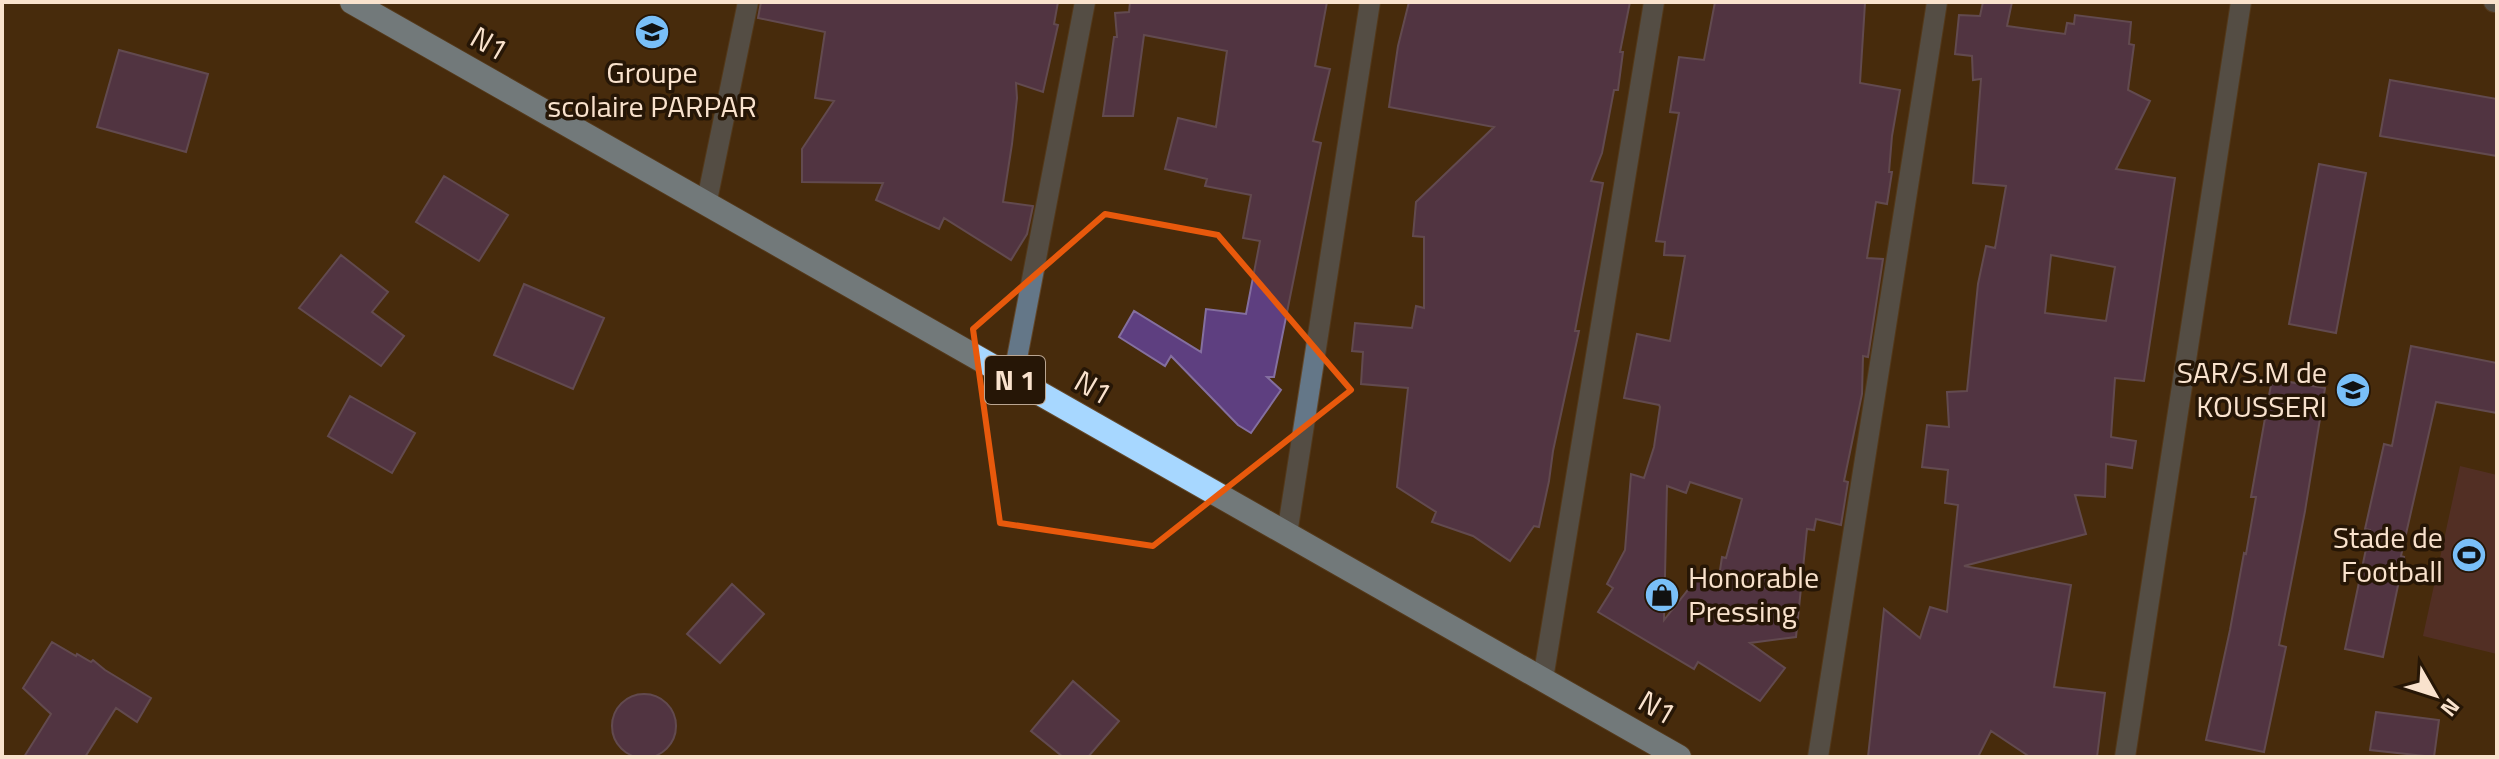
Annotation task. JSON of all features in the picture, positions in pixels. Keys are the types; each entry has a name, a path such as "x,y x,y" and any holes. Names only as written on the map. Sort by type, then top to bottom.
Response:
{"highway":[{"name":"N1","path":"352,2 1679,757"}],"street":[{"path":"706,205 748,2"},
{"path":"1013,379 1085,2"},
{"path":"1287,534 1370,2"},
{"path":"1543,679 1654,2"},
{"path":"1818,757 1937,2"},
{"path":"2125,757 2241,2"}],"highlighted area":[{"path":"1105,214 1218,235 1351,390 1153,546 1000,523 973,329"}],"shaded area":[{"name":"Stade de Football","path":"2460,466 2497,475 2497,654 2423,636"}],"building":[{"path":"761,2 1058,2 1054,24 1058,25 1043,92 1016,83 1012,144 1003,202 1033,206 1027,234 1011,260 944,218 939,229 876,200 883,183 802,182 802,149 834,101 815,98 825,32 758,18"},
{"path":"1130,2 1327,2 1315,66 1330,69 1313,141 1321,143 1274,377 1267,377 1281,390 1251,433 1238,425 1171,356 1165,366 1119,337 1134,311 1201,352 1206,309 1246,314 1260,241 1243,238 1251,195 1205,186 1207,179 1165,169 1178,118 1216,127 1227,51 1144,35 1133,116 1103,116 1114,37 1117,37 1115,13 1129,12"},
{"path":"1409,2 1630,2 1620,52 1623,52 1618,90 1614,90 1602,153 1591,181 1603,183 1575,331 1579,331 1549,481 1539,527 1534,526 1510,561 1473,536 1432,522 1436,512 1397,487 1408,388 1361,384 1363,352 1352,351 1355,323 1412,328 1416,306 1424,308 1424,237 1413,236 1416,202 1494,127 1389,107 1398,46"},
{"path":"1715,2 1865,3 1860,83 1900,90 1892,136 1889,172 1892,172 1887,204 1876,202 1867,258 1883,259 1868,357 1863,356 1862,394 1844,481 1848,482 1841,525 1816,519 1814,530 1807,529 1796,637 1750,643 1785,668 1760,701 1698,662 1694,669 1598,612 1613,588 1607,584 1625,550 1631,474 1644,478 1654,447 1660,407 1624,398 1637,334 1670,341 1685,256 1664,255 1665,242 1656,241 1679,113 1670,112 1679,57 1704,60","holes":["1690,482 1742,499 1726,558 1722,557 1717,590 1699,576 1664,620 1667,486 1686,493"]},
{"path":"1983,2 2012,2 2007,26 2065,34 2067,23 2074,24 2075,15 2131,22 2129,44 2134,45 2128,90 2150,101 2116,169 2175,178 2144,381 2115,378 2111,437 2136,441 2132,468 2106,464 2105,497 2075,495 2086,534 1964,566 2071,585 2054,687 2105,693 2097,757 2030,757 1991,731 1978,757 1868,757 1884,609 1920,638 1930,607 1947,612 1958,505 1945,503 1948,470 1922,467 1927,425 1949,427 1947,392 1967,391 1978,284 1986,246 1995,248 2006,186 1973,183 1981,79 1973,80 1972,56 1955,54 1959,15 1980,16","holes":["2051,255 2115,267 2106,321 2045,313"]},
{"path":"119,50 208,74 186,152 97,127"},
{"path":"2390,80 2497,99 2497,156 2380,136"},
{"path":"2319,164 2366,173 2336,333 2289,324"},
{"path":"444,176 508,215 479,261 416,222"},
{"path":"341,255 388,292 372,312 404,336 381,366 299,308"},
{"path":"524,284 604,318 573,389 494,355"},
{"path":"2411,346 2497,363 2497,413 2436,402 2401,556 2404,557 2383,657 2345,649 2370,530 2365,529 2384,444 2392,446"},
{"path":"2272,379 2325,388 2279,645 2286,647 2264,752 2206,740 2246,554 2256,497 2251,497"},
{"path":"350,396 415,433 392,473 328,436"},
{"path":"732,584 764,614 720,663 687,634"},
{"path":"52,642 76,656 91,662 93,660 151,698 137,722 116,708 85,757 24,757 51,714 23,688"},
{"path":"1073,681 1119,721 1088,757 1063,757 1031,731"},
{"path":"638,694 650,694 667,703 674,714 674,738 667,749 650,758 638,758 626,753 617,744 612,732 612,720 617,708 626,699"},
{"path":"2376,712 2439,720 2434,757 2370,750"}],"place":[{"name":"Groupe scolaire PARPAR","path":"652,32"},
{"name":"SAR/S.M de KOUSSERI","path":"2353,390"},
{"name":"Stade de Football","path":"2469,555"},
{"name":"Honorable Pressing","path":"1662,595"}]}
